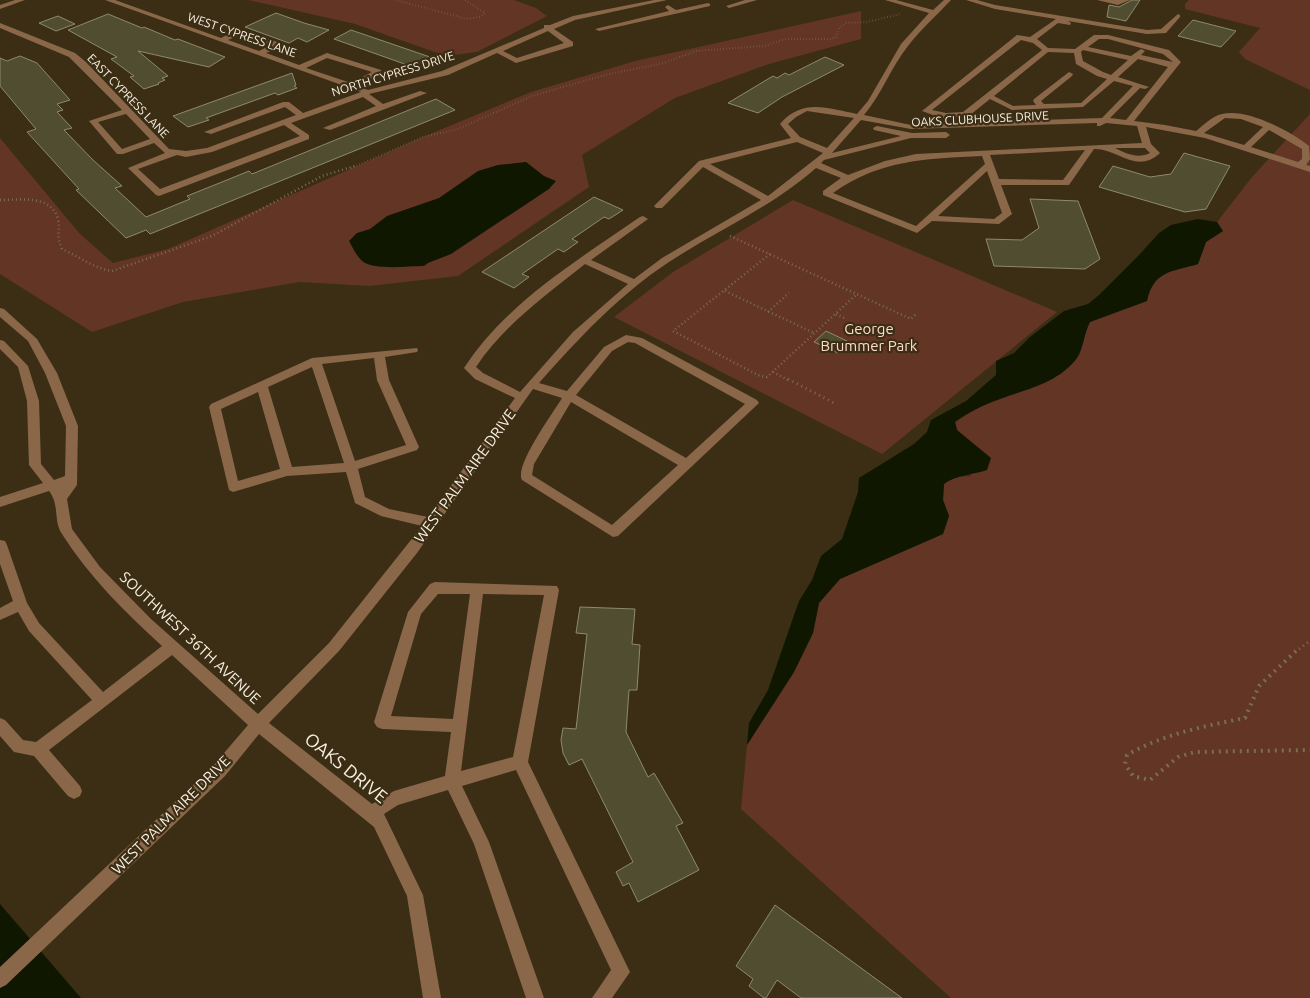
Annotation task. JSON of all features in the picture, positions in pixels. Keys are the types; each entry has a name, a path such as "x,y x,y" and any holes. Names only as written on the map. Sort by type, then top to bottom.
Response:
{"street":[{"path":"0,7 21,0"},
{"name":"WEST CYPRESS LANE","path":"108,0 352,86 366,93 382,107"},
{"path":"729,6 754,0"},
{"path":"888,0 934,12"},
{"name":"WEST PALM AIRE DRIVE","path":"0,979 220,771 258,724 334,647 432,522 531,384 577,334 635,283 665,260 768,200 821,158 858,119 904,46 934,12 948,0"},
{"path":"969,0 995,7 1147,32 1163,31 1178,16"},
{"path":"1100,0 1118,3 1127,0"},
{"path":"657,1 675,12"},
{"name":"NORTH CYPRESS DRIVE","path":"186,154 216,147 366,93 445,73 547,27 592,13 657,1"},
{"path":"599,29 708,5"},
{"path":"1032,40 1057,20 1166,52 1177,62 1159,80 1155,90 1128,123"},
{"name":"EAST CYPRESS LANE","path":"0,26 72,55 83,64 166,151 186,154"},
{"path":"497,50 516,60 570,44 547,27"},
{"path":"222,40 240,32 277,45 260,53"},
{"path":"1046,50 1036,41 1020,37 926,111 943,116 957,117 966,114 1046,50 1092,49 1172,66"},
{"path":"1078,50 1097,37 1119,38"},
{"path":"989,96 1012,108 1083,105 1147,47"},
{"path":"1078,50 1079,62 1100,74 1155,90"},
{"path":"301,67 327,55 378,72 352,86"},
{"path":"1042,107 1037,101 1069,74"},
{"path":"1104,120 1139,85"},
{"path":"327,128 422,93"},
{"path":"208,132 286,104 302,116"},
{"path":"848,178 789,133 784,124 793,114 806,109 824,110 858,119"},
{"path":"127,111 93,121 120,152 155,140"},
{"path":"966,114 973,130"},
{"path":"1198,134 1221,117 1228,116 1268,126 1289,135 1306,148 1306,159 1300,166"},
{"name":"OAKS CLUBHOUSE DRIVE","path":"858,119 911,127 973,130"},
{"name":"OAKS CLUBHOUSE DRIVE","path":"858,119 912,136 973,130 1099,126 1104,120 1141,126 1165,127 1198,134 1310,170"},
{"path":"175,153 132,168 159,194 306,137 285,122"},
{"path":"1102,146 1127,157 1145,159 1156,153 1147,145 1141,126"},
{"path":"1246,148 1268,126"},
{"path":"821,158 912,136"},
{"path":"660,206 702,163 798,139"},
{"path":"990,164 917,230 826,193 848,178 888,163 916,157 1147,145"},
{"path":"216,147 225,154 227,168"},
{"path":"995,182 1066,183 1091,147"},
{"path":"930,218 996,222 1006,214 985,152"},
{"path":"702,163 768,200"},
{"path":"521,397 479,376 470,368 479,353 530,302 584,260 643,219"},
{"path":"584,260 635,283"},
{"path":"0,311 32,339 51,373 72,426 70,485 61,498 35,465 33,400 23,366 0,343"},
{"path":"626,338 638,340 752,403 613,532 526,477 528,464 569,396 608,349 626,338"},
{"path":"379,354 383,380 413,447 351,467 287,472 233,487 215,407 316,361 413,350"},
{"path":"316,361 360,500 377,511 402,518 432,522"},
{"path":"531,384 569,396 687,464"},
{"path":"262,386 287,472"},
{"path":"0,502 71,478"},
{"name":"SOUTHWEST 36TH AVENUE","path":"61,498 66,530 95,571 146,623 258,724"},
{"path":"0,545 21,604 34,628 102,700"},
{"path":"459,726 382,722 416,612 434,588 552,590 520,762 621,972 601,998"},
{"path":"477,589 452,781 481,842 535,998"},
{"path":"0,614 21,604"},
{"path":"38,749 172,647"},
{"name":"OAKS DRIVE","path":"258,724 380,821 415,895 432,998"},
{"path":"0,725 19,747 38,749 74,791"},
{"path":"371,814 394,799 520,762"}],"path":[{"path":"395,0 460,17 474,18 483,16 485,13 483,11 465,0"},
{"path":"0,200 40,200 47,202 52,206 58,219 57,236 62,249 79,256 97,269 112,271 212,236 249,215 279,202 322,176 363,164 423,137 458,128 532,96 664,62 696,51 764,46 786,39 831,39 836,37 840,27 846,23 867,22 905,12 912,6"},
{"path":"718,230 911,319 916,314"},
{"path":"770,254 673,331 760,376 767,377 857,294"},
{"path":"778,258 783,254"},
{"path":"843,287 848,283"},
{"path":"724,291 814,334"},
{"path":"768,312 789,293"},
{"path":"836,314 844,318"},
{"path":"773,372 836,404"},
{"path":"1310,641 1256,690 1245,718 1208,724 1139,748 1127,755 1125,764 1134,776 1145,780 1154,778 1178,757 1195,752 1252,749 1310,750"}],"green space":[{"path":"248,0 514,0 536,8 547,16 477,52 446,56 355,24"},
{"path":"1189,0 1310,0 1310,90 1245,59 1239,52 1260,28 1185,9 1185,4"},
{"path":"861,11 861,39 769,64 675,98 582,155 589,187 458,276 369,286 300,282 183,302 92,332 0,274 0,138 80,234 113,263 168,249 423,137 531,92 635,61"},
{"path":"1310,114 1310,998 951,998 741,809 747,745 794,672 813,633 819,603 840,579 943,534 949,516 943,500 944,484 953,477 971,476 955,422 982,406 1042,384 1061,374 1079,355 1090,322 1147,301 1154,283 1159,278 1172,271 1198,264 1206,242 1223,231 1217,222 1252,177"},
{"name":"George Brummer Park","path":"793,200 1057,312 882,454 614,317 673,272"}],"shaded area":[{"path":"526,162 544,176 556,181 549,189 451,254 424,266 378,266 362,261 349,241 357,233 370,229 387,216 439,198 478,171 498,165"},
{"path":"1198,219 1217,222 1223,231 1206,242 1198,264 1172,271 1159,278 1154,283 1147,301 1090,322 1079,355 1061,374 1042,384 982,406 955,422 957,430 991,458 987,470 959,477 944,484 943,500 949,516 943,534 840,579 819,603 813,633 794,672 747,745 749,723 768,690 799,601 812,580 821,556 842,539 858,492 859,478 914,444 927,432 931,420 966,401 996,375 996,361 1014,353 1030,337 1064,311 1088,304 1159,233 1171,225"},
{"path":"0,904 81,998 0,998"}],"building":[{"path":"1132,0 1140,0 1126,21 1107,17 1109,5 1119,7"},
{"path":"276,13 329,30 307,42 298,38 289,43 245,27"},
{"path":"108,14 225,57 209,67 138,51 168,76 162,78 165,80 159,84 144,89 130,77 134,76 111,59 117,57 68,30"},
{"path":"58,16 75,24 56,31 39,23"},
{"path":"1193,20 1236,31 1221,47 1178,36"},
{"path":"351,30 430,57 413,67 334,39"},
{"path":"20,56 37,63 70,100 57,104 63,110 57,112 72,128 64,130 122,186 115,188 146,217 190,199 187,196 249,171 252,174 436,99 455,110 150,234 146,230 126,238 76,190 79,189 27,132 36,129 0,86 0,58 7,61"},
{"path":"825,57 844,65 782,97 758,113 728,103 773,76 777,78 785,73 789,75"},
{"path":"292,73 296,85 294,86 297,88 278,95 275,93 206,118 209,120 188,127 173,116"},
{"path":"1184,153 1230,166 1206,209 1185,212 1099,187 1113,166 1150,177 1171,174"},
{"path":"594,197 623,210 609,219 604,217 572,239 578,242 564,252 558,249 522,274 529,277 514,288 482,272"},
{"path":"1030,199 1078,201 1100,259 1085,269 994,266 986,239 1022,240 1039,228"},
{"path":"826,331 849,342 838,353 814,342"},
{"path":"580,607 635,609 632,644 640,645 637,690 629,690 626,732 648,777 654,773 683,823 676,826 699,870 638,902 629,883 623,886 616,872 633,862 582,759 569,765 563,753 561,740 563,728 576,729 587,634 576,633"},
{"path":"775,905 902,998 801,998 777,980 766,998 764,998 749,986 753,979 736,966"}]}
